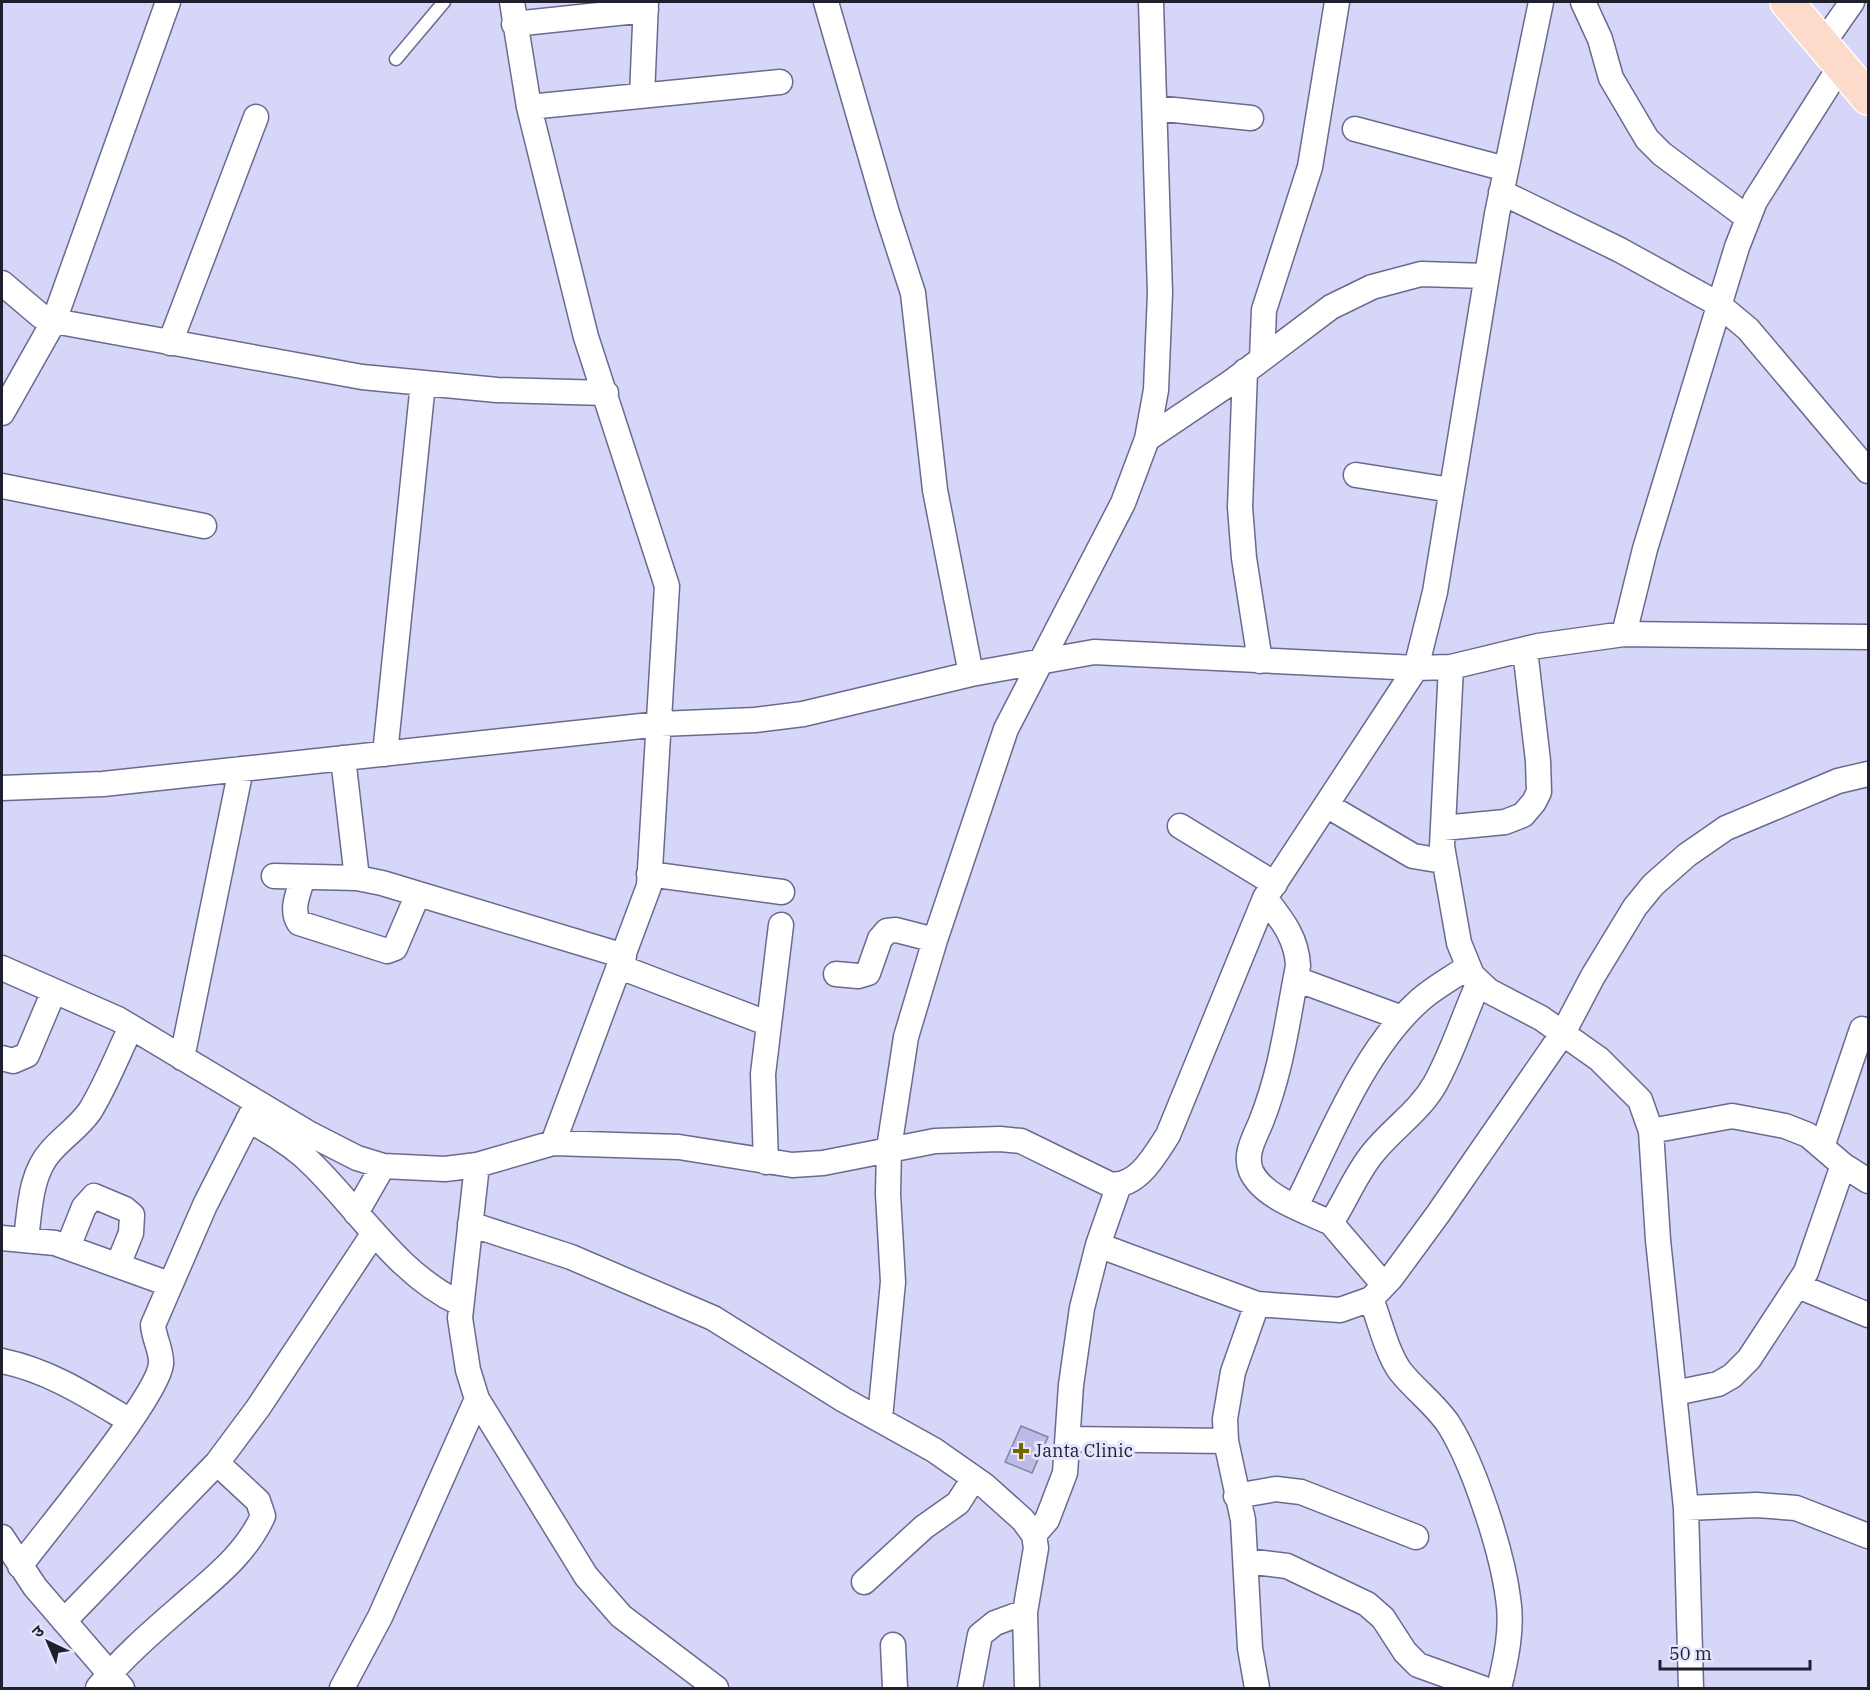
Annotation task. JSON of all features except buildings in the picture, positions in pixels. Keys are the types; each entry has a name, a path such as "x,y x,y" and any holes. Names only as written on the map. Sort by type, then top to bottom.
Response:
{"main road":[{"path":"1787,2 1869,98"}],"street":[{"path":"3,405 54,321 168,2"},
{"path":"826,2 887,213 913,292 935,490 971,674"},
{"path":"880,1418 893,1282 888,1194 889,1148 906,1037 935,940 1006,729 1045,659 1123,503 1147,439 1156,390 1160,294 1151,2"},
{"path":"1260,661 1244,558 1240,507 1254,365 1264,310 1301,202 1310,167 1337,2"},
{"path":"253,1111 357,1158 383,1166 445,1169 477,1165 553,1143 679,1147 792,1165 823,1163 889,1148 956,1138 1021,1141 1109,1184 1119,1185 1131,1181 1151,1161 1168,1134 1270,891 1328,806 1416,668 1434,592 1486,276 1541,2"},
{"path":"1583,2 1600,39 1611,78 1647,139 1662,154 1748,218"},
{"path":"1624,634 1645,549 1700,372 1718,304 1748,218 1832,55 1852,2"},
{"path":"553,1143 641,913 649,874 667,586 586,337 529,107 513,13 646,6 642,96"},
{"path":"529,107 780,82"},
{"path":"1155,108 1251,118"},
{"path":"170,342 256,117"},
{"path":"1355,129 1504,181 1620,250 1718,304 1748,329 1869,471"},
{"path":"1147,439 1254,365 1331,307 1372,287 1421,274 1486,276"},
{"path":"2,284 41,316 54,321 362,377 498,390 606,393"},
{"path":"385,754 400,631 423,383"},
{"path":"1356,474 1451,490"},
{"path":"2,486 204,526"},
{"path":"2,788 103,784 660,724 755,720 803,714 971,674 1094,652 1451,668 1526,650 1624,634 1869,637"},
{"path":"1443,828 1505,822 1523,815 1539,792 1538,761 1526,650"},
{"path":"1451,668 1443,861 1459,943 1474,975 1488,991 1563,1033 1599,1059 1640,1100 1651,1131 1658,1240 1686,1508 1691,1689"},
{"path":"343,758 357,878"},
{"path":"182,1058 241,769"},
{"path":"1098,1245 1257,1304 1340,1310 1378,1292 1438,1214 1563,1033 1593,976 1635,908 1653,885 1686,855 1726,828 1838,781 1869,774"},
{"path":"1328,806 1413,856 1443,861"},
{"path":"1180,826 1270,891 1297,948 1296,979 1278,1076 1252,1143 1249,1160 1251,1171 1263,1185 1296,1206 1331,1223 1378,1292 1398,1368 1448,1424 1465,1453 1499,1556 1509,1599 1507,1656 1499,1689"},
{"path":"649,874 782,892"},
{"path":"274,876 357,878 418,894 622,962 767,1023"},
{"path":"303,877 295,906 295,916 299,923 387,951 394,948 399,941 418,894"},
{"path":"766,1162 763,1074 767,1023 781,925"},
{"path":"836,974 858,976 868,973 880,939 887,931 896,930 935,940"},
{"path":"2,968 131,1027 182,1058 253,1111 315,1167 374,1233 424,1282 442,1295 461,1304"},
{"path":"1296,1206 1363,1075 1402,1018 1420,1000 1474,975"},
{"path":"1331,1223 1345,1202 1353,1181 1375,1151 1417,1110 1436,1083 1474,975"},
{"path":"1296,979 1402,1018"},
{"path":"2,1058 13,1061 27,1055 54,991"},
{"path":"26,1239 33,1187 41,1165 55,1147 78,1127 91,1110 131,1027"},
{"path":"1822,1148 1862,1029"},
{"path":"20,1566 130,1421 159,1372 160,1353 154,1340 153,1325 204,1205 253,1111"},
{"path":"1651,1131 1732,1116 1785,1126 1808,1135 1843,1165 1869,1181"},
{"path":"477,1165 461,1304 462,1343 477,1400 586,1576 621,1616 716,1689"},
{"path":"1675,1392 1718,1384 1732,1376 1749,1359 1806,1272 1843,1165"},
{"path":"356,1213 383,1166"},
{"path":"1034,1535 1047,1520 1058,1497 1065,1473 1070,1394 1082,1308 1098,1245 1119,1185"},
{"path":"68,1247 84,1207 94,1196 100,1198 132,1215 131,1233 118,1264"},
{"path":"470,1224 571,1257 713,1318 975,1478 1023,1520 1034,1535 1036,1548 1025,1612 1027,1689"},
{"path":"64,1621 217,1463 258,1408 374,1233"},
{"path":"2,1238 26,1239 68,1247 169,1284"},
{"path":"1798,1286 1869,1316"},
{"path":"1257,1304 1227,1394 1226,1441 1243,1520 1250,1648 1257,1689"},
{"path":"2,1361 23,1366 68,1384 130,1421"},
{"path":"342,1689 380,1617 477,1400"},
{"path":"1068,1439 1226,1441"},
{"path":"2,1537 20,1566 110,1684 131,1650 232,1562 255,1534 263,1516 258,1501 217,1463"},
{"path":"864,1582 924,1527 958,1503 975,1478"},
{"path":"1236,1496 1276,1489 1301,1492 1416,1537"},
{"path":"1686,1508 1757,1504 1796,1508 1869,1536"},
{"path":"1247,1561 1287,1566 1366,1604 1383,1618 1405,1652 1418,1665 1482,1689"},
{"path":"970,1689 980,1635 995,1623 1025,1612"},
{"path":"893,1645 895,1689"}],"lane":[{"path":"396,59 444,2"}],"place":[{"name":"Janta Clinic","path":"1021,1451"}]}
